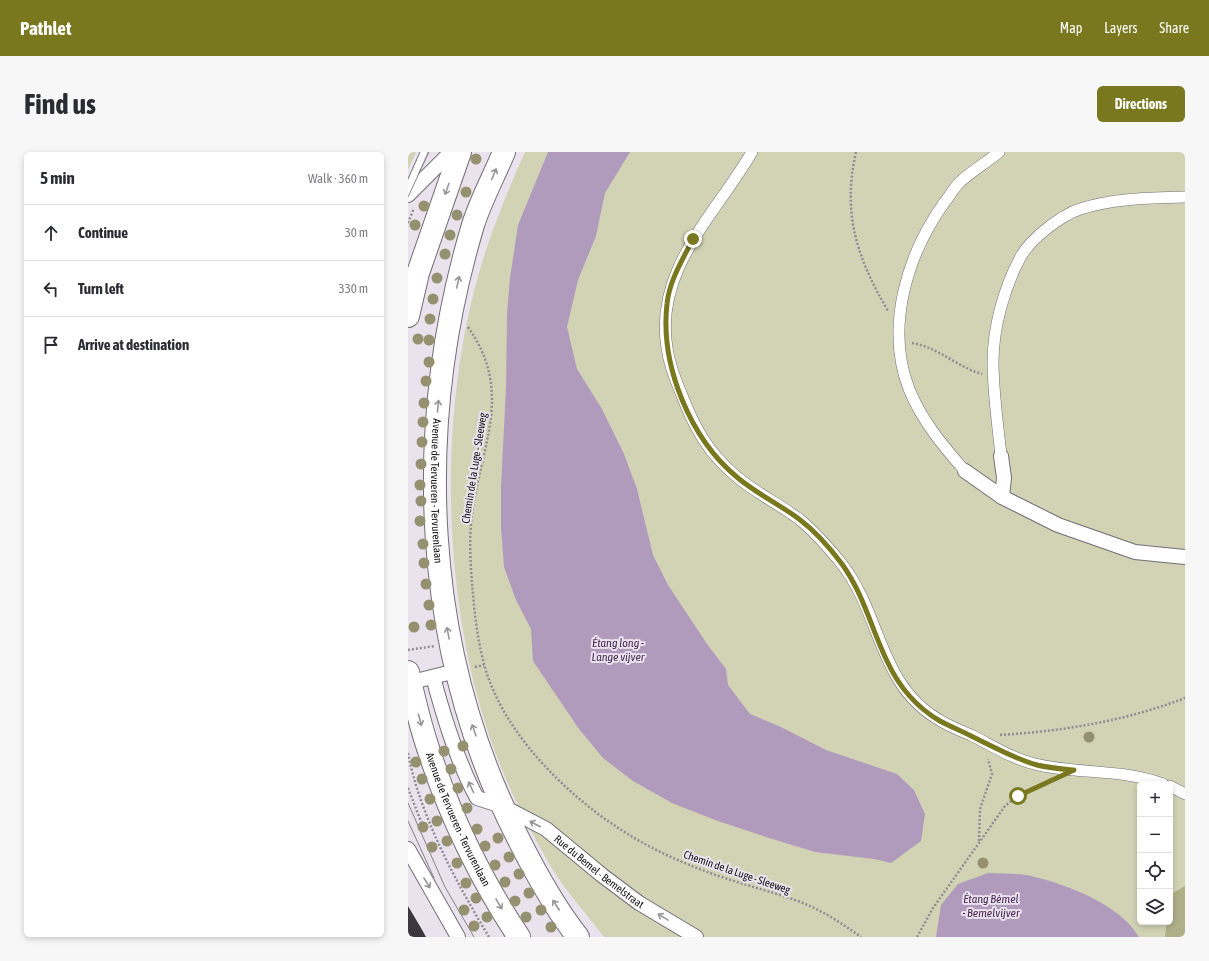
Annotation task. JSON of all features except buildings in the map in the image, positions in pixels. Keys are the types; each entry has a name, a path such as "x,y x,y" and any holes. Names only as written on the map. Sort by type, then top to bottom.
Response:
{"main road":[{"path":"408,316 418,273 460,152"},
{"name":"Avenue de Tervueren - Tervurenlaan","path":"504,152 474,222 450,320 439,387 434,447 436,532 441,594 456,671 466,706 502,806 529,860 578,937"},
{"name":"Avenue de Tervueren - Tervurenlaan","path":"409,679 423,733 441,785 462,834 479,868 518,937"}],"street":[{"path":"408,195 451,152"},
{"path":"752,152 737,177 693,239 677,272 667,302 667,347 674,376 697,430 714,456 738,478 799,520 821,541 842,565 862,598 889,666 895,677 912,699 939,720 996,749 1037,765 1116,774 1149,781"},
{"path":"999,152 960,182 931,222 914,256 901,307 899,335 902,360 912,395 929,427 965,471 1002,497 1058,525 1135,552 1185,557"},
{"path":"1002,497 1004,478 993,362 998,320 1007,288 1020,256 1047,227 1080,210 1132,199 1185,197"},
{"path":"409,679 433,677 456,671"},
{"path":"433,677 445,718 470,785 477,798 502,806"},
{"path":"1173,788 1185,794"},
{"name":"Rue du Bemel - Bemelstraat","path":"502,806 546,829 597,872 639,903 696,937"},
{"path":"408,849 412,866 458,937"}],"lane":[{"path":"408,188 424,152"}],"path":[{"path":"856,152 850,184 854,234 865,269 899,335 927,346 973,372 994,377"},
{"name":"Chemin de la Luge - Sleeweg","path":"466,324 479,344 490,371 492,397 491,421 473,508 471,538 474,605 484,665 493,687 518,733 542,763 568,789 601,817 634,839 698,869 793,899 810,906 861,937"},
{"path":"979,841 980,809 992,774 990,763 975,738 1086,726 1124,718 1185,698"},
{"path":"408,753 410,767 421,799 442,850 454,876 489,937"},
{"path":"917,937 933,908 1005,806 1018,796 1074,770"},
{"path":"408,788 422,824"}],"green space":[{"path":"408,152 416,152 408,170"},
{"path":"525,152 1185,152 1185,937 604,937 551,867 523,816 504,775 480,706 466,646 456,583 452,519 451,455 456,392 465,331 479,273 494,227"},
{"path":"1185,886 1185,937 1165,937 1167,925 1173,925 1173,893"}],"water":[{"name":"Étang long - Lange vijver","path":"548,152 630,152 605,193 596,236 578,280 567,327 577,369 602,409 624,454 637,489 653,555 668,585 707,644 726,669 728,685 750,714 781,727 826,750 897,774 914,790 925,814 921,841 891,863 874,859 815,852 769,838 715,820 672,803 633,781 603,758 579,729 533,661 531,629 516,600 504,567 501,528 501,487 506,387 507,314 510,278 518,225"},
{"name":"Étang Bémel - Bemelvijver","path":"988,873 1026,875 1076,890 1106,906 1119,915 1131,926 1139,937 936,937 941,905 958,884"}],"tram line":[{"path":"408,179 420,152"},
{"path":"408,197 429,152"},
{"path":"408,803 445,887 474,937"},
{"path":"408,821 434,878"}],"route":[{"path":"693,239 677,272 667,302 667,347 674,376 684,403 697,430 714,456 738,478 799,520 821,541 842,565 862,598 872,620 886,660 895,677 912,699 926,712 996,749 1037,765 1074,770 1064,776 1018,796"}]}
